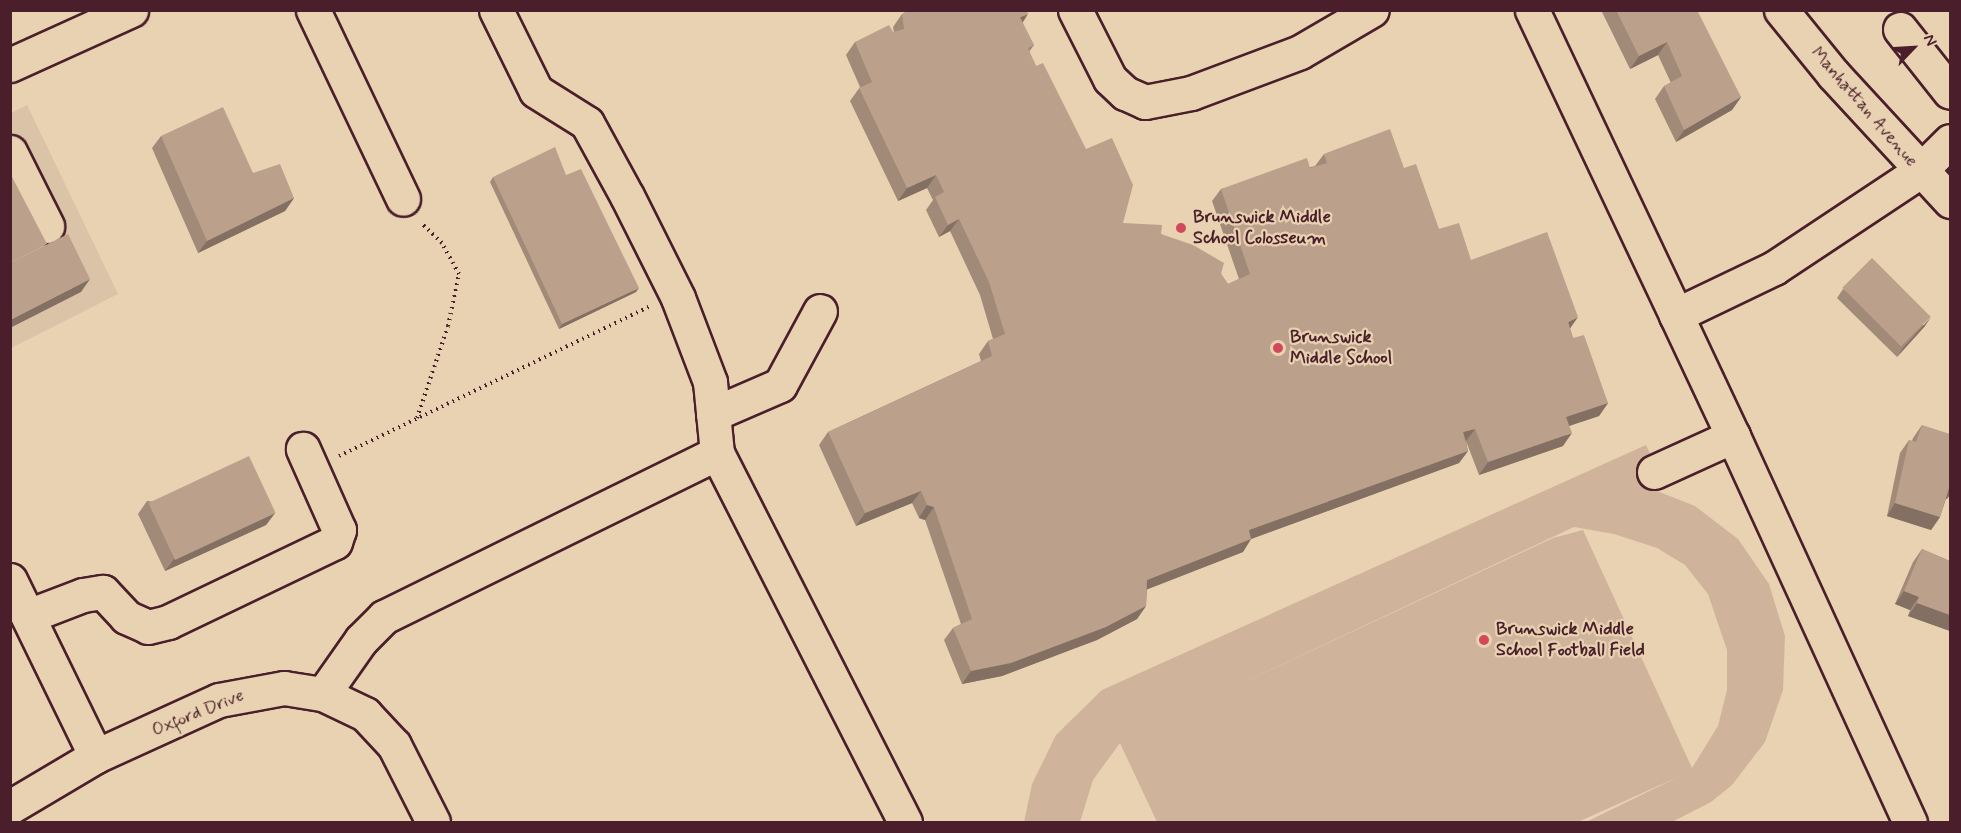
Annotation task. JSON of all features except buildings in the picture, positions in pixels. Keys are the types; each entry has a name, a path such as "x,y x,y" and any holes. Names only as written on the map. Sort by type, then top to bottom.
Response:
{"street":[{"path":"10,65 131,10"},
{"path":"496,10 536,91 587,123 675,294 710,382 717,453 905,822"},
{"path":"1075,10 1110,79 1125,93 1145,102 1191,93 1300,52 1372,10"},
{"path":"1532,10 1733,436 1910,822"},
{"name":"Manhattan Avenue","path":"1781,10 1920,171 1950,201"},
{"path":"313,11 404,199"},
{"path":"1900,29 1950,92"},
{"path":"1676,315 1774,267 1920,171 1950,141"},
{"path":"10,152 47,226"},
{"path":"713,414 780,385 820,311"},
{"path":"1654,472 1733,436"},
{"path":"323,693 361,640 384,617 717,453"},
{"path":"28,616 82,595 103,592 126,617 148,627 168,622 335,542 339,530 307,459"},
{"path":"10,580 96,756"},
{"name":"Oxford Drive","path":"10,807 96,756 230,696 284,688 323,693 365,714 394,745 433,822"}],"path":[{"path":"404,199 418,221 442,243 459,274 448,326 416,419"},
{"path":"307,459 416,419 675,294"}],"shaded area":[{"path":"27,105 118,294 11,348 11,113"},
{"name":"Brunswick Middle School Football Field","path":"1646,445 1664,483 1652,489 1695,506 1738,539 1769,584 1785,636 1783,690 1765,742 1732,785 1711,802 1672,822 1586,822 1678,777 1578,822 1157,822 1120,743 1093,780 1080,822 1024,822 1032,784 1056,735 1102,690","holes":["1574,527 1614,534 1657,548 1685,565 1708,594 1727,650 1727,690 1718,726 1692,768 1583,530 1553,538 1234,687"]}],"place":[{"name":"Brunswick Middle School Colosseum","path":"1181,228"},
{"name":"Brunswick Middle School","path":"1278,348"},
{"name":"Brunswick Middle School Football Field","path":"1484,640"}]}
